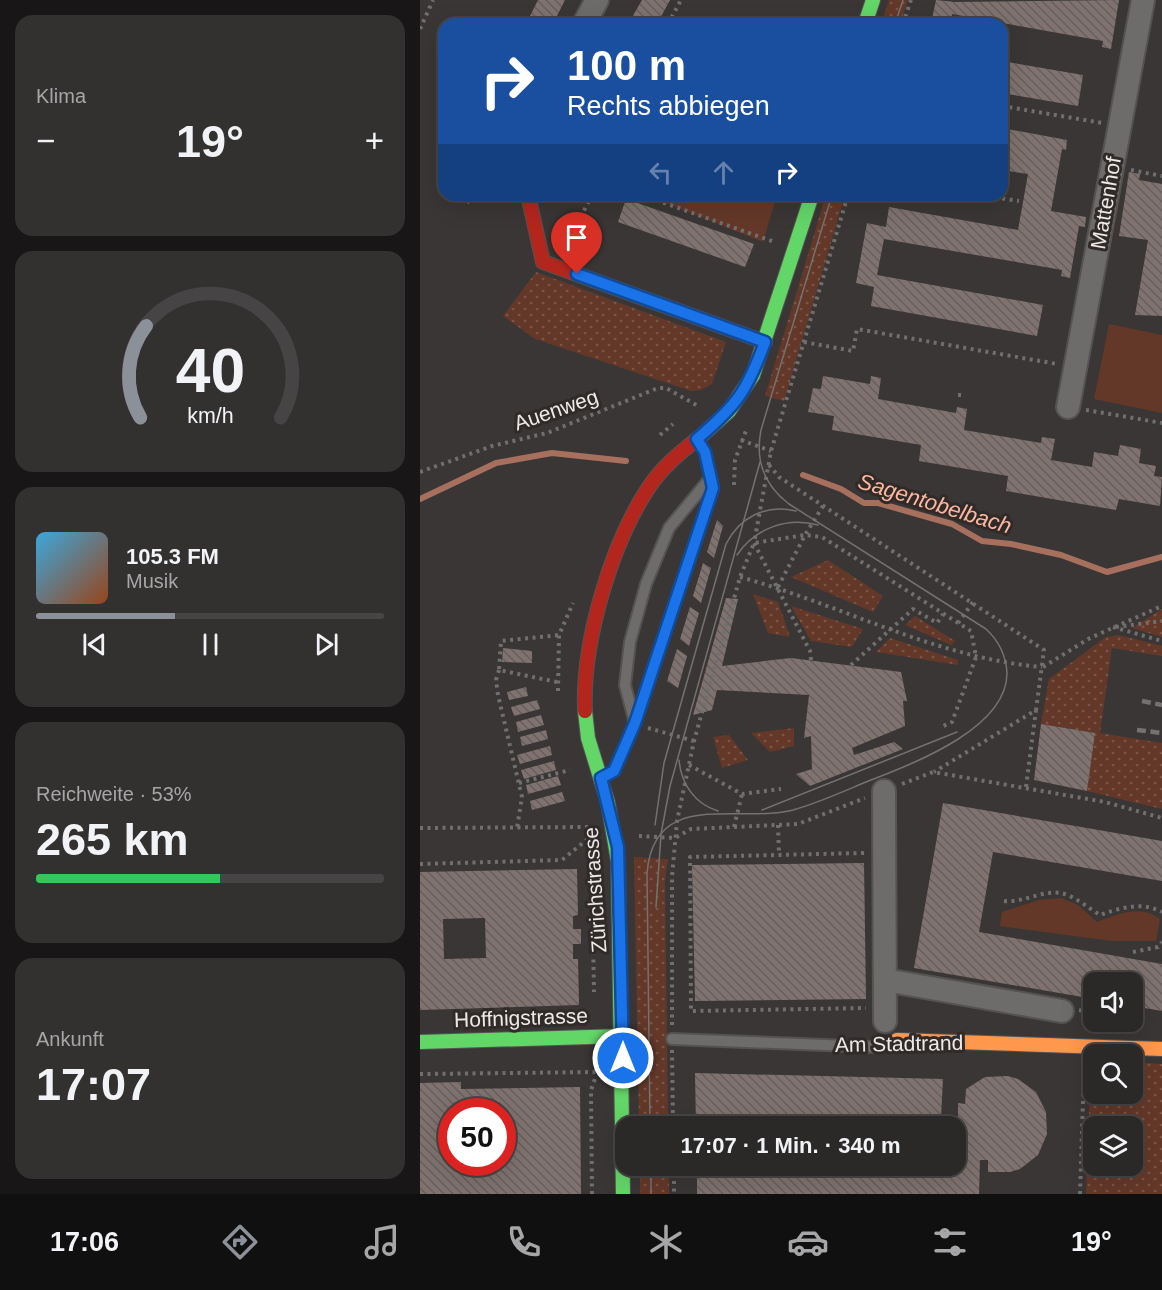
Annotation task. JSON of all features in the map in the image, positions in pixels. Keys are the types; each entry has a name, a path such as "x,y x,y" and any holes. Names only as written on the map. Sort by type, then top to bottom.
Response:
{"street":[{"path":"587,18 597,0"},
{"path":"868,18 873,0"},
{"name":"Mattenhof","path":"1068,407 1143,0"},
{"path":"530,201 549,264 765,342"},
{"name":"Zürichstrasse","path":"623,1194 623,1036 616,836 585,722 584,687 588,653 604,596 632,517 649,488 675,457 739,399 753,375 810,201"},
{"name":"Am Stadtrand","path":"884,791 885,1014"},
{"path":"885,980 1062,1011"},
{"name":"Hoffnigstrasse","path":"420,1042 623,1036"},
{"name":"Am Stadtrand","path":"897,1040 1162,1049"}],"lane":[{"path":"601,778 614,771 635,723 713,488 705,452 697,439"},
{"path":"635,723 625,685 630,642 646,584 669,528 711,477"},
{"name":"Am Stadtrand","path":"672,1040 875,1047 897,1040"}],"path":[{"path":"420,29 433,0"},
{"path":"671,18 681,0"},
{"path":"905,18 911,0"},
{"path":"1008,107 1120,126"},
{"path":"1112,167 1162,176"},
{"path":"1008,199 1019,201"},
{"path":"549,264 588,201"},
{"path":"659,201 773,241"},
{"path":"673,1116 672,877 675,838 694,741 740,577 754,543 771,451 846,201"},
{"path":"804,342 853,351 857,329 1075,367"},
{"name":"Auenweg","path":"420,472 492,446 547,433 655,389 666,388 698,406"},
{"path":"1068,407 1162,423"},
{"path":"739,437 743,442 771,451"},
{"path":"734,485 735,460 743,442"},
{"path":"769,465 779,477 1044,650 1026,787"},
{"path":"778,588 805,535 823,506"},
{"path":"754,543 805,535 822,537 970,631 976,657 952,722 941,727"},
{"path":"754,543 810,651 811,660"},
{"path":"740,577 778,588 889,631 976,657 1006,664 1042,667 1112,627 1162,606"},
{"path":"958,623 973,602"},
{"path":"851,665 913,609 936,622 943,614"},
{"path":"1112,627 1162,621"},
{"path":"1112,627 1162,641"},
{"path":"517,828 522,811 519,783 496,680 500,670 501,641 559,635"},
{"path":"500,655 507,656"},
{"path":"500,670 568,686"},
{"path":"616,836 675,838 691,829 798,824 933,772 1036,710"},
{"path":"651,730 694,741"},
{"path":"689,765 742,794 781,789"},
{"path":"519,783 570,770"},
{"path":"933,772 1105,802 1162,818"},
{"path":"734,827 742,794"},
{"path":"778,825 779,855"},
{"path":"420,828 588,827"},
{"path":"420,864 562,860 591,837"},
{"path":"884,852 690,857 691,1011 885,1014"},
{"path":"1004,901 1017,902 1047,893 1062,893 1100,915 1124,906 1142,906 1162,912"},
{"path":"1133,952 1158,947 1162,942"},
{"path":"541,1062 541,1073"},
{"path":"442,1067 442,1074"},
{"path":"420,1074 597,1072"},
{"path":"1080,1194 1083,1096"},
{"path":"674,1176 674,1194"}],"shaded area":[{"path":"889,0 908,0 902,18 883,18"},
{"path":"661,201 775,201 763,242"},
{"path":"824,201 843,201 784,401 765,396"},
{"path":"536,272 726,342 712,384 701,390 691,391 535,339 503,316"},
{"path":"1109,324 1162,335 1162,413 1094,399"},
{"path":"828,560 883,596 873,612 791,577"},
{"path":"753,594 778,602 790,637 768,633"},
{"path":"791,606 863,629 852,647 811,641"},
{"path":"1162,609 1162,637 1132,628"},
{"path":"915,616 955,641 951,645 905,625"},
{"path":"1119,635 1162,646 1162,656 1112,648 1100,733 1162,743 1162,809 1087,791 1095,733 1041,724 1049,679 1106,637"},
{"path":"890,638 958,660 958,665 876,652"},
{"path":"794,728 794,746 770,752 751,733"},
{"path":"729,735 748,760 722,768 713,737"},
{"path":"634,857 668,859 665,881 668,1116 639,1116"},
{"path":"1061,898 1078,905 1097,922 1129,912 1152,914 1160,919 1156,941 1112,941 1000,926 1002,912 1039,900"},
{"path":"1143,1063 1162,1064 1162,1194 1086,1194 1087,1176 1143,1176 1143,1116 1089,1116 1089,1104 1143,1104"},
{"path":"640,1176 669,1176 669,1194 640,1194"}],"building":[{"path":"538,0 565,0 556,18 529,18"},
{"path":"642,0 670,0 660,18 632,18"},
{"path":"936,0 955,2 1119,0 1111,49 1102,47 1103,41 1008,24 1008,18 974,18 952,14 952,18 932,18"},
{"path":"1008,62 1083,75 1078,106 1008,94"},
{"path":"1008,129 1067,140 1066,150 1062,149 1051,211 1086,217 1085,227 1079,226 1070,278 1061,276 1062,270 884,239 877,275 1043,305 1037,336 871,306 874,287 856,283 867,223 886,227 889,207 1018,230 1028,174 1008,171"},
{"path":"1129,172 1140,174 1139,180 1162,184 1162,316 1135,315 1148,240 1119,236"},
{"path":"625,201 632,201 754,244 745,267 618,222"},
{"path":"823,376 870,384 871,376 881,378 878,399 956,413 957,407 967,409 964,430 1041,443 1042,437 1055,439 1051,460 1092,467 1094,452 1118,456 1120,445 1141,449 1139,463 1156,466 1154,476 1162,477 1160,506 1119,499 1116,510 1006,491 1008,476 919,461 921,445 832,430 834,416 808,412 813,388 821,389"},
{"path":"717,520 723,526 714,558 707,552"},
{"path":"703,563 711,568 701,603 693,596"},
{"path":"726,598 738,599 722,666 791,658 901,672 907,701 903,701 905,726 852,748 854,755 894,742 903,749 810,786 796,774 812,769 811,736 804,738 809,695 717,690 712,710 693,715"},
{"path":"690,607 699,613 689,646 680,639"},
{"path":"503,648 532,651 532,663 502,662"},
{"path":"677,649 687,656 678,688 667,681"},
{"path":"526,687 528,696 509,700 507,692"},
{"path":"537,700 540,709 514,716 511,707"},
{"path":"541,715 544,725 518,732 516,722"},
{"path":"1041,724 1095,733 1087,791 1034,780"},
{"path":"546,730 548,739 522,746 520,737"},
{"path":"550,746 552,755 520,764 517,755"},
{"path":"554,761 556,770 524,779 521,770"},
{"path":"558,776 561,785 528,794 526,785"},
{"path":"562,792 565,801 532,810 530,801"},
{"path":"943,803 1162,841 1162,881 993,852 979,932 1162,964 1162,1011 1143,1008 1143,972 1083,972 1083,997 914,968"},
{"path":"864,863 866,999 695,1001 692,865"},
{"path":"577,869 578,915 573,916 573,929 581,929 581,944 573,944 573,959 578,959 579,1005 420,1010 420,872","holes":["485,918 486,958 444,959 443,919"]},
{"path":"695,1073 943,1079 941,1116 696,1116"},
{"path":"1008,1076 1018,1079 1036,1092 1046,1112 1047,1134 1038,1155 1020,1169 1010,1172 988,1172 988,1160 980,1160 979,1194 697,1194 697,1176 966,1176 966,1116 958,1116 958,1103 965,1104 966,1089 985,1077"},
{"path":"461,1082 461,1089 580,1087 581,1194 420,1194 420,1083"}],"waterway":[{"name":"Sagentobelbach","path":"420,499 496,463 552,453 626,461"},
{"name":"Sagentobelbach","path":"803,475 841,489 864,503 878,503 952,524 982,541 1011,544 1061,555 1107,572 1162,557"}],"tram line":[{"path":"897,18 903,0"},
{"path":"650,1116 647,873 653,846 665,829 682,819 702,815 793,810 906,766 930,755 974,728 991,712 1003,693 1007,673 1001,649 986,629 789,504 773,489 763,471 759,452 761,430 830,201"},
{"path":"656,907 661,834 670,786 760,462"},
{"path":"655,825 664,763 726,544 738,526 755,515 774,509 796,511"},
{"path":"737,555 753,538 773,527 795,523 818,525"},
{"path":"762,810 957,732"},
{"path":"679,760 680,769 691,792 702,803 718,811"},
{"path":"651,1176 651,1194"}],"railway":[{"path":"1142,701 1162,705"},
{"path":"1137,730 1162,733"}],"traffic: fast":[{"path":"867,18 873,0"},
{"path":"701,436 729,411 753,375 810,201"},
{"path":"585,711 588,738 608,803 618,861 623,1194"},
{"path":"420,1042 623,1036"}],"traffic: slow":[{"path":"897,1040 1162,1049"}],"traffic: jam":[{"path":"529,201 543,262 765,342"},
{"path":"585,711 588,655 594,625 611,565 623,536 635,510 654,480 701,436"}],"route":[{"path":"577,274 765,342 753,375 739,399 697,439 705,452 713,488 635,723 614,771 601,778 618,847 623,1058"}]}
